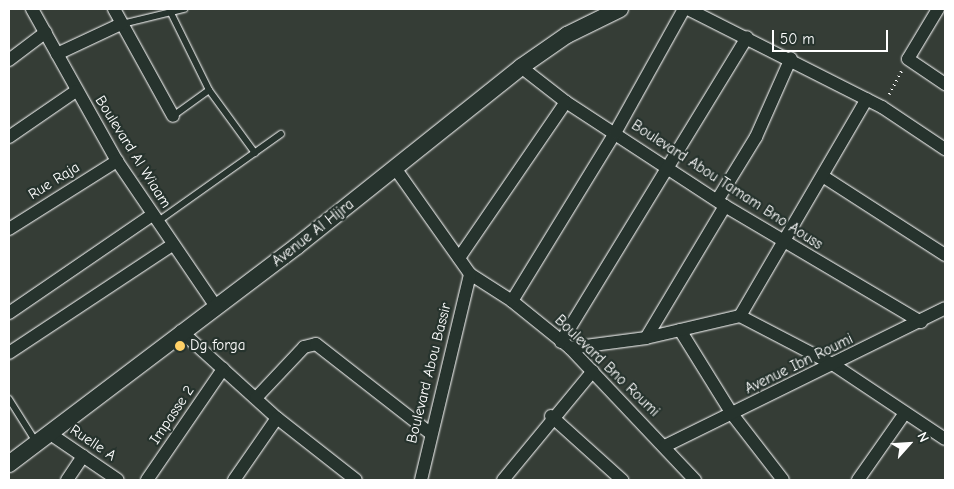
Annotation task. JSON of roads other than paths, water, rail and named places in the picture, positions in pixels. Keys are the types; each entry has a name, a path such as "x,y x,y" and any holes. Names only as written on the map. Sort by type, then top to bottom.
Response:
{"street":[{"name":"Boulevard Al Wiaam","path":"32,9 76,91 117,161 172,245 215,305"},
{"path":"114,9 174,116"},
{"path":"512,301 615,133 684,9"},
{"path":"688,9 791,58 882,107 945,149"},
{"name":"Avenue Al Hijra","path":"9,463 395,168 521,67 567,35 613,10"},
{"path":"940,12 908,59 945,84"},
{"path":"57,54 121,24"},
{"path":"9,60 46,32"},
{"path":"566,345 747,37"},
{"path":"646,338 722,203 756,137 791,58"},
{"name":"Boulevard Abou Tamam Bno Aouss","path":"521,67 566,102 669,170 784,243 921,322"},
{"path":"9,137 76,91"},
{"path":"740,316 824,177 867,99"},
{"path":"459,258 566,102"},
{"name":"Rue Raja","path":"9,229 117,161"},
{"name":"Boulevard Bno Roumi","path":"395,168 470,274 512,301 566,345 666,446 695,480"},
{"path":"824,177 945,255"},
{"path":"9,313 155,218"},
{"path":"9,353 172,245"},
{"name":"Boulevard Abou Bassir","path":"420,480 470,274"},
{"name":"Avenue Ibn Roumi","path":"666,446 921,322 945,308"},
{"path":"566,345 646,338 740,316 834,365 945,439"},
{"path":"181,330 277,418 356,480"},
{"path":"680,330 732,414 783,480"},
{"path":"256,398 304,347 316,344 431,434"},
{"name":"Impasse 2","path":"147,480 223,369"},
{"path":"503,480 551,416 593,371"},
{"path":"858,480 905,413"},
{"path":"551,416 622,480"},
{"path":"234,480 277,418"},
{"name":"Ruelle A","path":"43,438 83,456 118,480"},
{"path":"67,480 83,456"}],"lane":[{"path":"121,24 171,14 184,9"},
{"path":"171,14 209,90 255,152"},
{"path":"174,116 209,90"},
{"path":"155,218 281,134"},
{"path":"9,399 43,438"}],"place":[{"name":"Dg forga","path":"180,346"}]}
